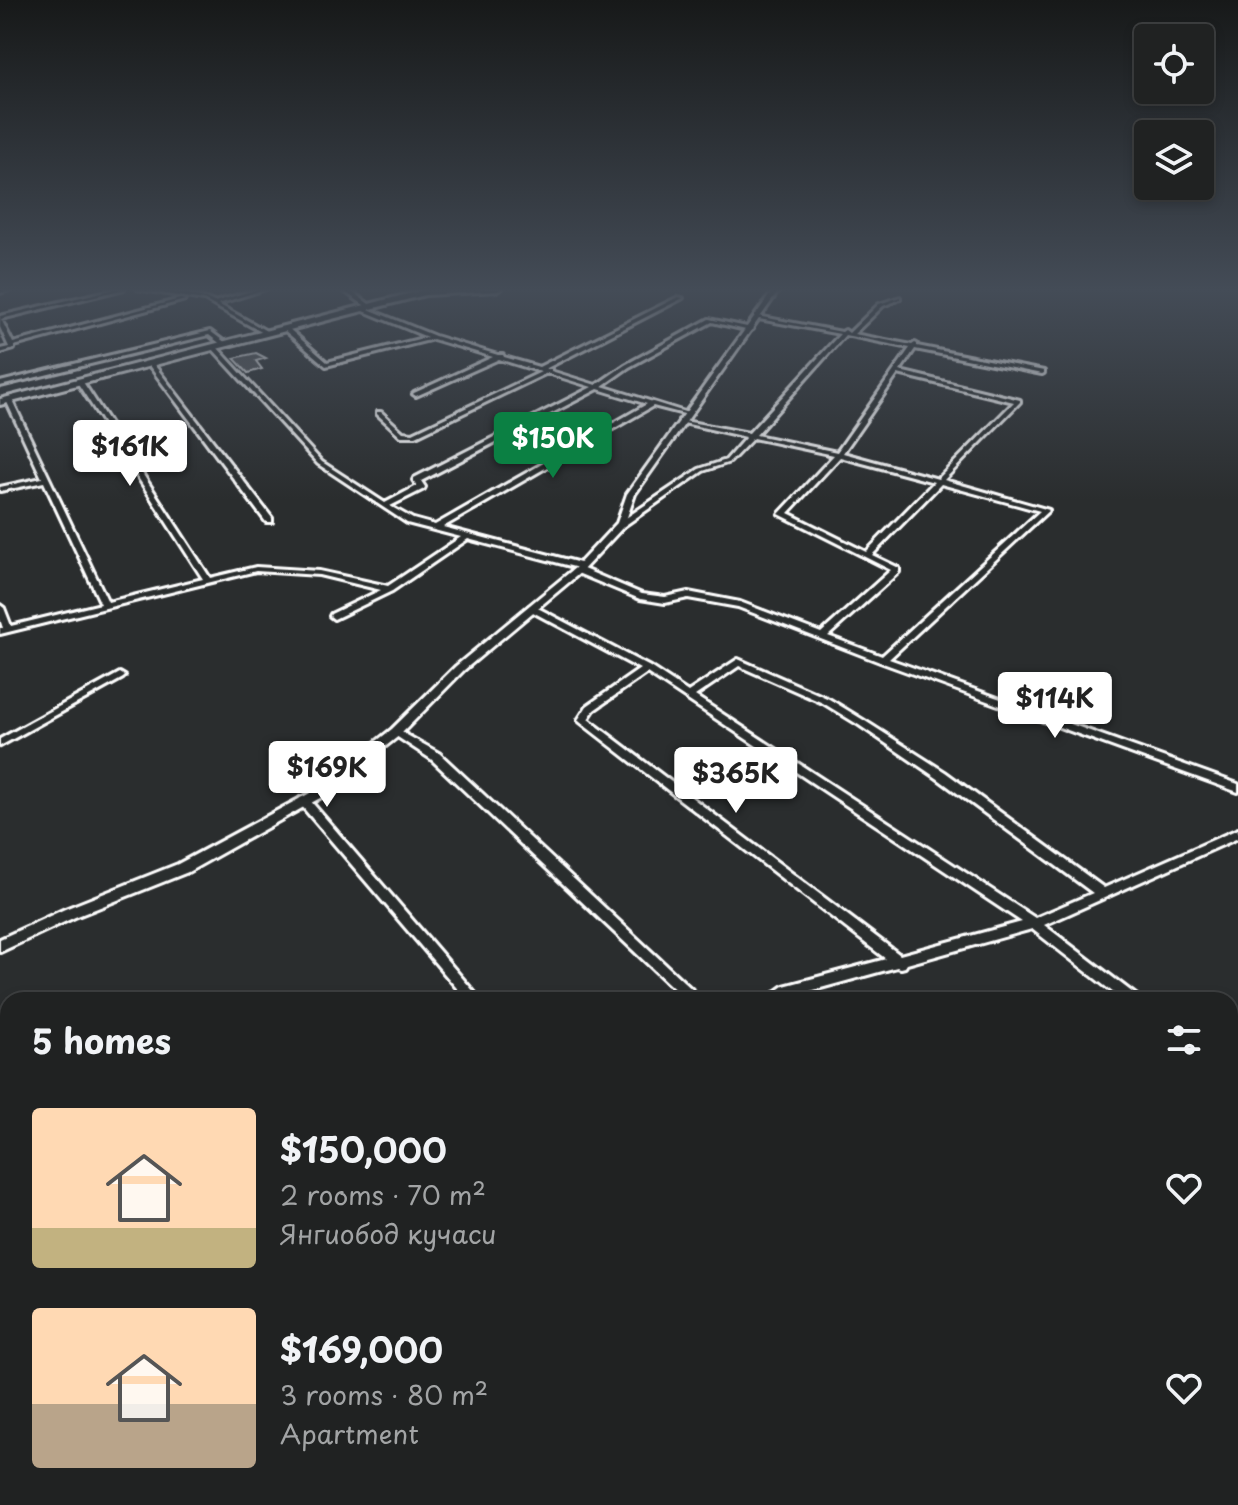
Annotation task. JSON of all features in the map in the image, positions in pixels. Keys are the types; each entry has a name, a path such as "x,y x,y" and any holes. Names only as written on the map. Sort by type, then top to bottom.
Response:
{"main road":[{"path":"5,401 164,359"}],"street":[{"path":"0,384 102,359"},
{"path":"231,359 320,463 410,521 579,568 640,596 665,600 688,595 740,605 1238,788"},
{"path":"321,359 326,364 345,359"},
{"path":"416,394 494,359"},
{"path":"512,359 654,403 684,418 942,480 1045,510 883,660"},
{"path":"379,413 401,434 414,435 564,359"},
{"path":"385,506 421,487 417,480 643,359"},
{"path":"621,524 631,494 728,359"},
{"path":"0,946 70,913 183,868 304,801 396,732 460,668 579,568 621,524 701,470 728,461 825,359"},
{"path":"823,636 896,570 783,514 839,454 905,359"},
{"path":"982,359 1042,372"},
{"path":"150,363 269,520"},
{"path":"866,556 1018,401 896,372"},
{"path":"80,382 206,578"},
{"path":"5,401 106,606"},
{"path":"436,528 654,403"},
{"path":"0,489 46,479"},
{"path":"334,616 389,589 467,536"},
{"path":"0,608 4,630 206,578 256,569 319,573 389,589"},
{"path":"532,608 647,669 1034,924 1123,992"},
{"path":"688,696 738,662 826,701 941,775 1102,893"},
{"path":"647,669 590,708 583,720 901,963"},
{"path":"0,743 120,676"},
{"path":"396,732 435,756 686,992"},
{"path":"304,801 468,992"},
{"path":"784,992 901,963 1034,924 1238,833"}],"building":[{"path":"235,359 262,359 256,361 262,369 248,373"}]}
